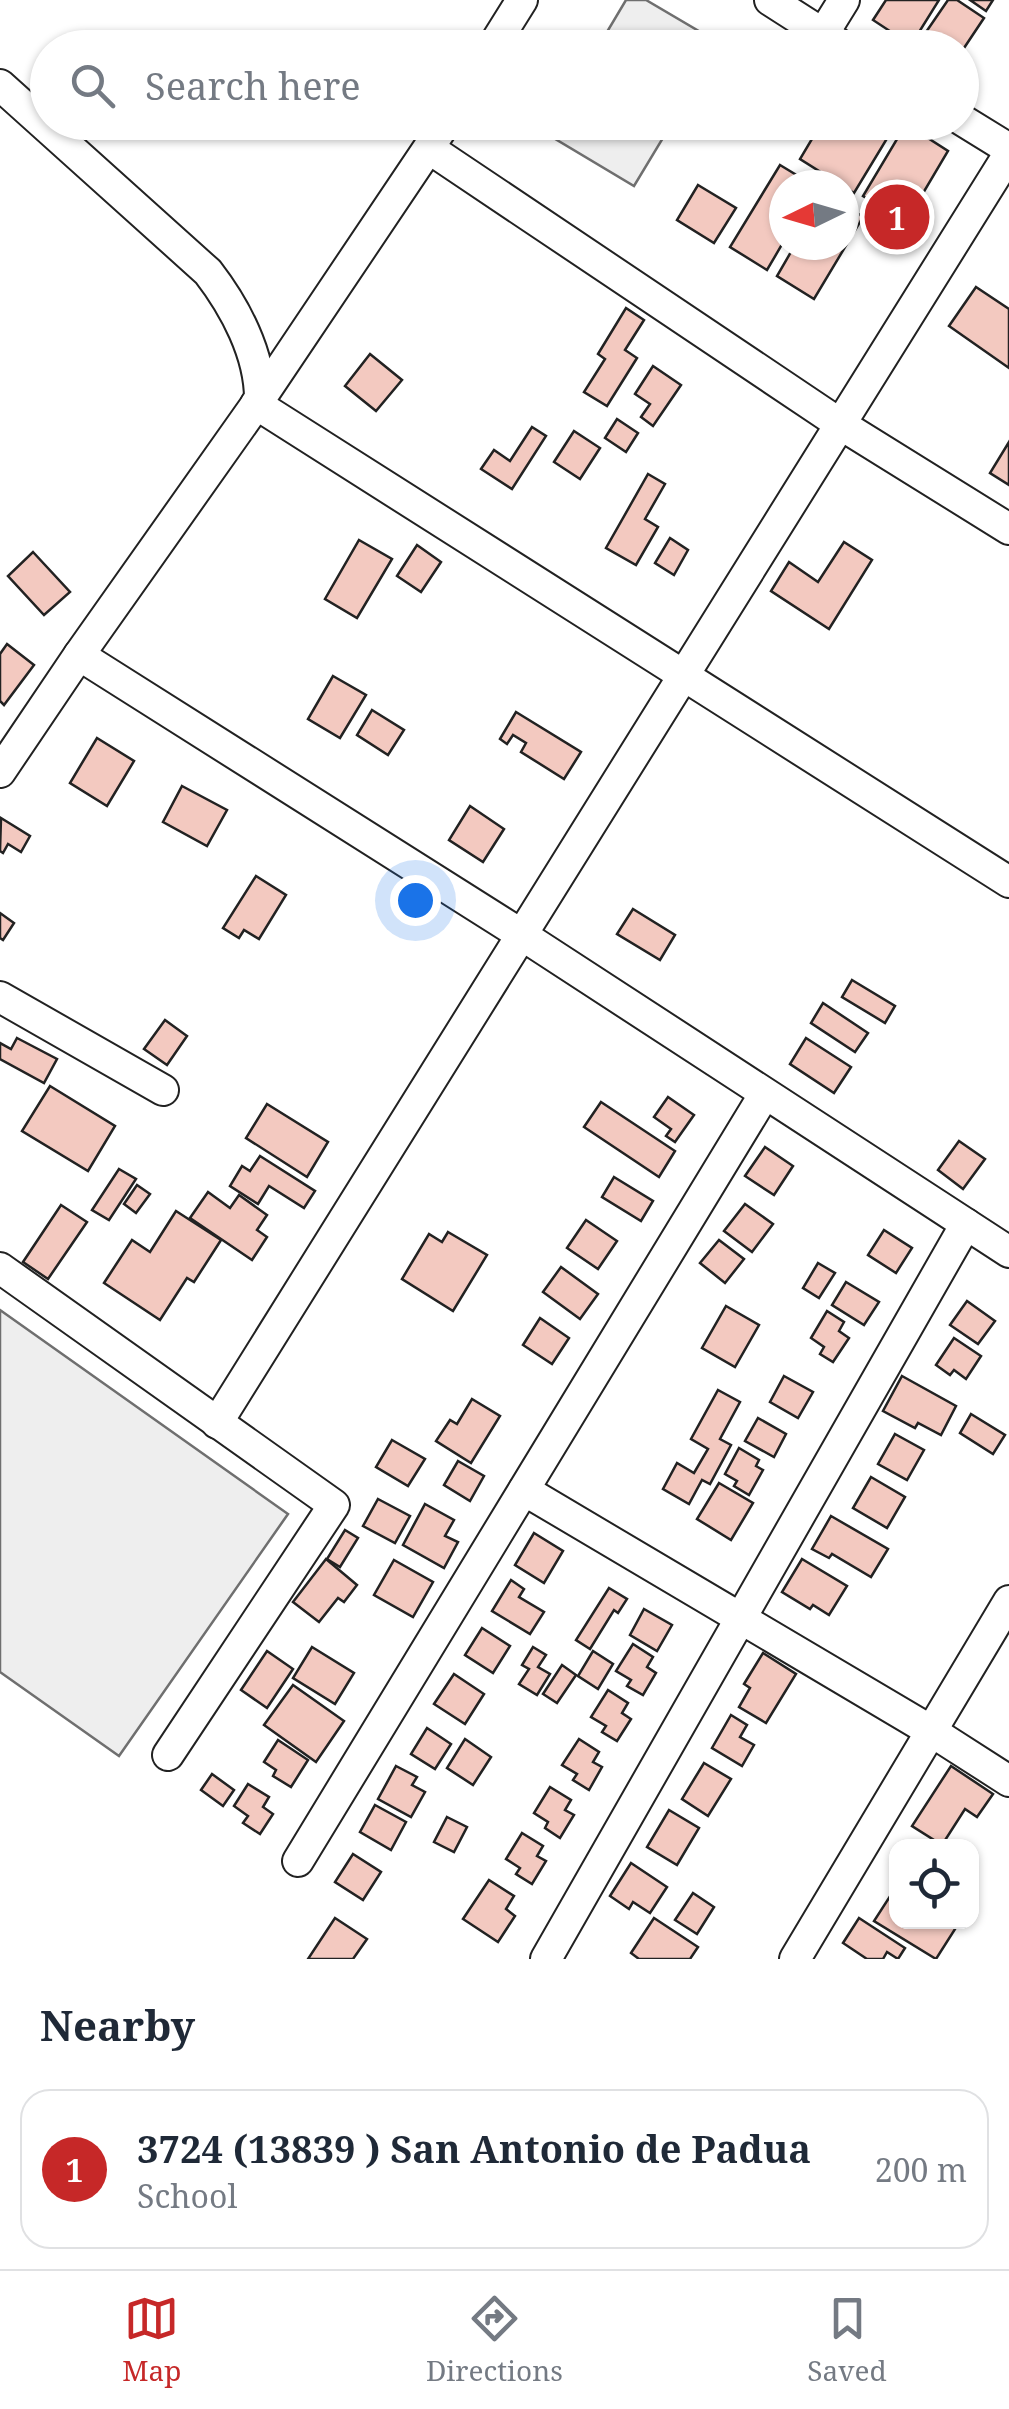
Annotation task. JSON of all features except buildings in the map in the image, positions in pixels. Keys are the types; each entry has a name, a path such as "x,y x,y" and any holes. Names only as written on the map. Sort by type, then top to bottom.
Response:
{"street":[{"path":"503,30 522,0"},
{"path":"770,0 817,30"},
{"path":"837,30 844,0"},
{"path":"0,85 30,112"},
{"path":"217,1422 1009,151 979,131"},
{"path":"61,140 208,272 224,294 256,364 258,402"},
{"path":"3,760 258,402 435,140"},
{"path":"444,140 840,424 1009,529"},
{"path":"258,402 1009,882"},
{"path":"79,655 1009,1252"},
{"path":"0,998 163,1090"},
{"path":"298,1861 764,1095"},
{"path":"546,1959 966,1224"},
{"path":"0,1268 334,1505 168,1755"},
{"path":"524,1490 1009,1781"},
{"path":"796,1959 1009,1601"}],"shaded area":[{"path":"626,0 646,0 697,30 608,30"},
{"path":"557,140 662,140 634,186"},
{"path":"0,1310 288,1514 119,1756 0,1672"}],"place":[{"name":"3724 (13839 ) San Antonio de Padua","path":"897,217"}]}
